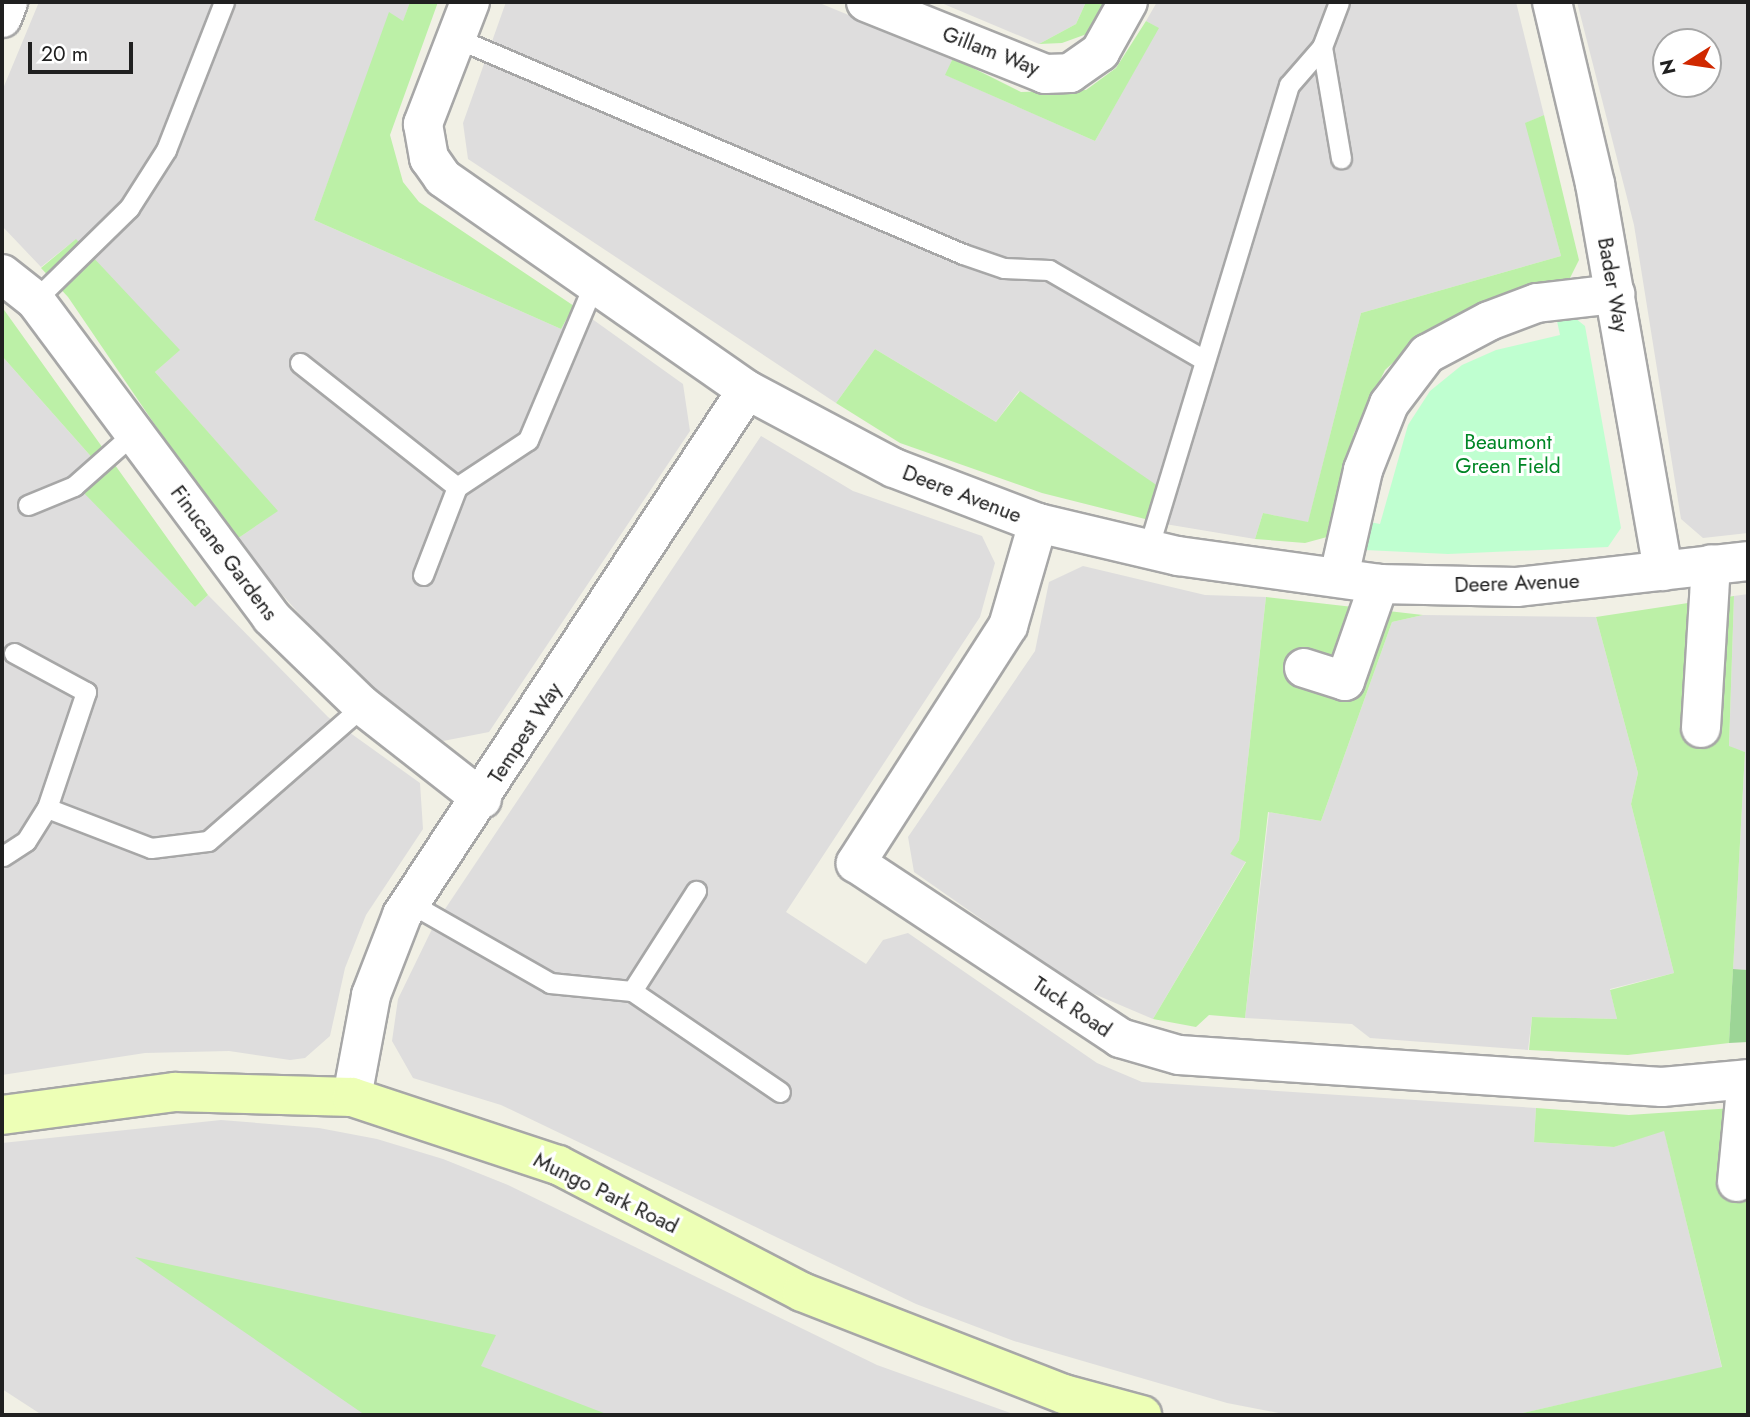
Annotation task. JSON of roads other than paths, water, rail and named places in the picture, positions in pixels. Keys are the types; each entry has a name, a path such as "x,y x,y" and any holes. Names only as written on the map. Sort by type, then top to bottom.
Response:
{"street":[{"path":"2,18 8,2"},
{"name":"Deere Avenue","path":"470,2 423,124 429,158 443,178 747,390 894,468 1038,523 1148,549 1379,584 1517,587 1748,561"},
{"name":"Gillam Way","path":"866,2 1045,74 1070,73 1100,52 1128,2"},
{"name":"Bader Way","path":"1552,2 1595,184 1663,571"},
{"name":"Finucane Gardens","path":"2,274 35,300 271,617 363,706 482,799"},
{"path":"1339,576 1363,470 1390,404 1427,354 1489,321 1537,303 1615,294"},
{"name":"Tempest Way","path":"352,1097 371,995 410,904 482,799 747,390"},
{"name":"Tuck Road","path":"1038,523 1008,626 856,863 1120,1038 1179,1055 1661,1087 1748,1079"},
{"path":"1701,728 1711,564"},
{"path":"1304,668 1345,681 1379,584"},
{"path":"1737,1182 1748,1079"},
{"name":"Mungo Park Road","path":"2,1115 175,1092 352,1097 558,1165 802,1292 1064,1394 1142,1415"}],"lane":[{"path":"35,300 136,196 166,150 224,2"},
{"path":"1148,549 1289,85 1322,47 1339,2"},
{"path":"456,38 963,254 1004,268 1049,270 1204,360"},
{"path":"1322,47 1341,158"},
{"path":"423,575 457,487 528,440 594,284"},
{"path":"300,363 457,487"},
{"path":"28,505 74,486 134,433"},
{"path":"3,856 26,841 47,807 86,692 14,653"},
{"path":"47,807 151,848 208,841 363,706"},
{"path":"632,991 696,891"},
{"path":"410,904 550,984 632,991 780,1092"}],"park label":[{"name":"Beaumont Green Field","path":"1508,454"}]}
